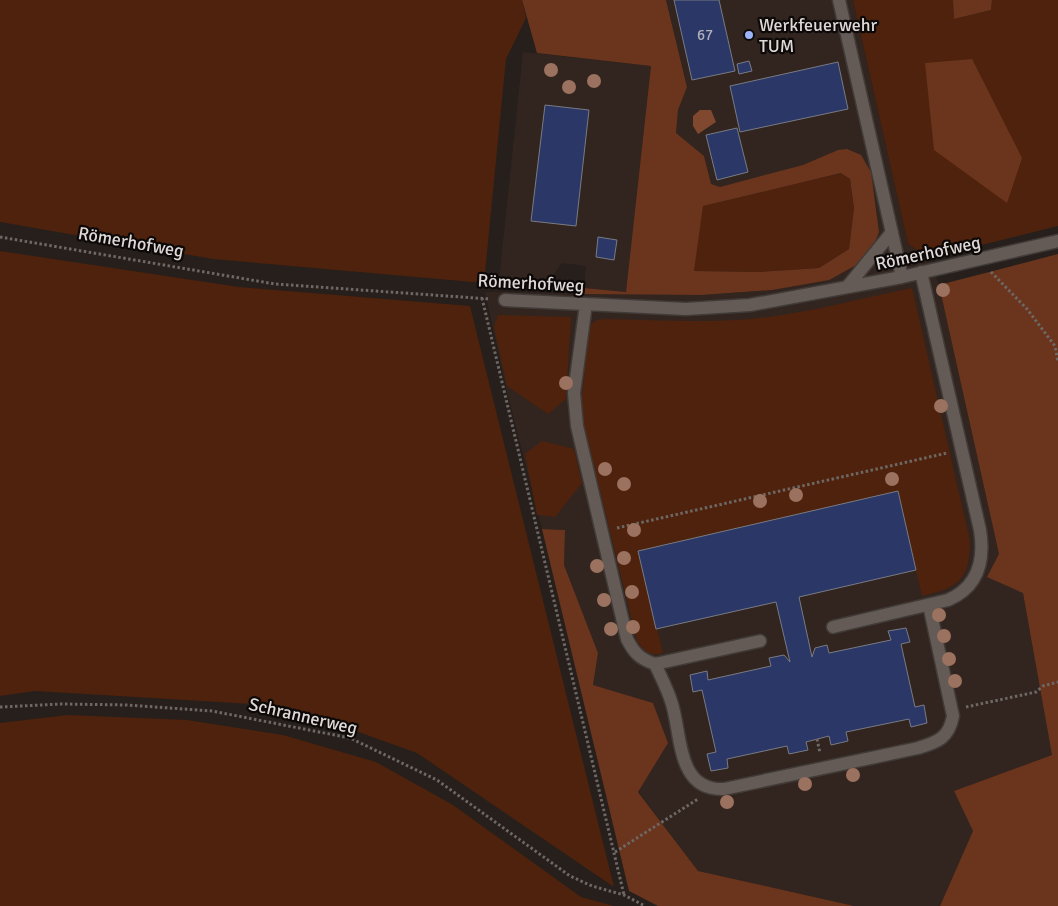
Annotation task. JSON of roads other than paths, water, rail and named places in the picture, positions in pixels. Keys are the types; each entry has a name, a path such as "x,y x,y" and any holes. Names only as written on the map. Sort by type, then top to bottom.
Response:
{"street":[{"path":"839,0 902,276"},
{"path":"847,287 892,232"},
{"name":"Römerhofweg","path":"505,300 686,309 750,305 979,260 1058,241"},
{"path":"833,626 948,600 965,591 979,570 982,558 980,530 921,272"},
{"path":"586,304 574,394 577,426 627,639 633,651 642,660 655,664 760,641"},
{"path":"655,664 672,703 688,770 696,781 704,787 713,790 724,789 934,743 945,737 948,732 952,711 929,605"}],"place":[{"name":"Werkfeuerwehr TUM","path":"749,35"}]}
